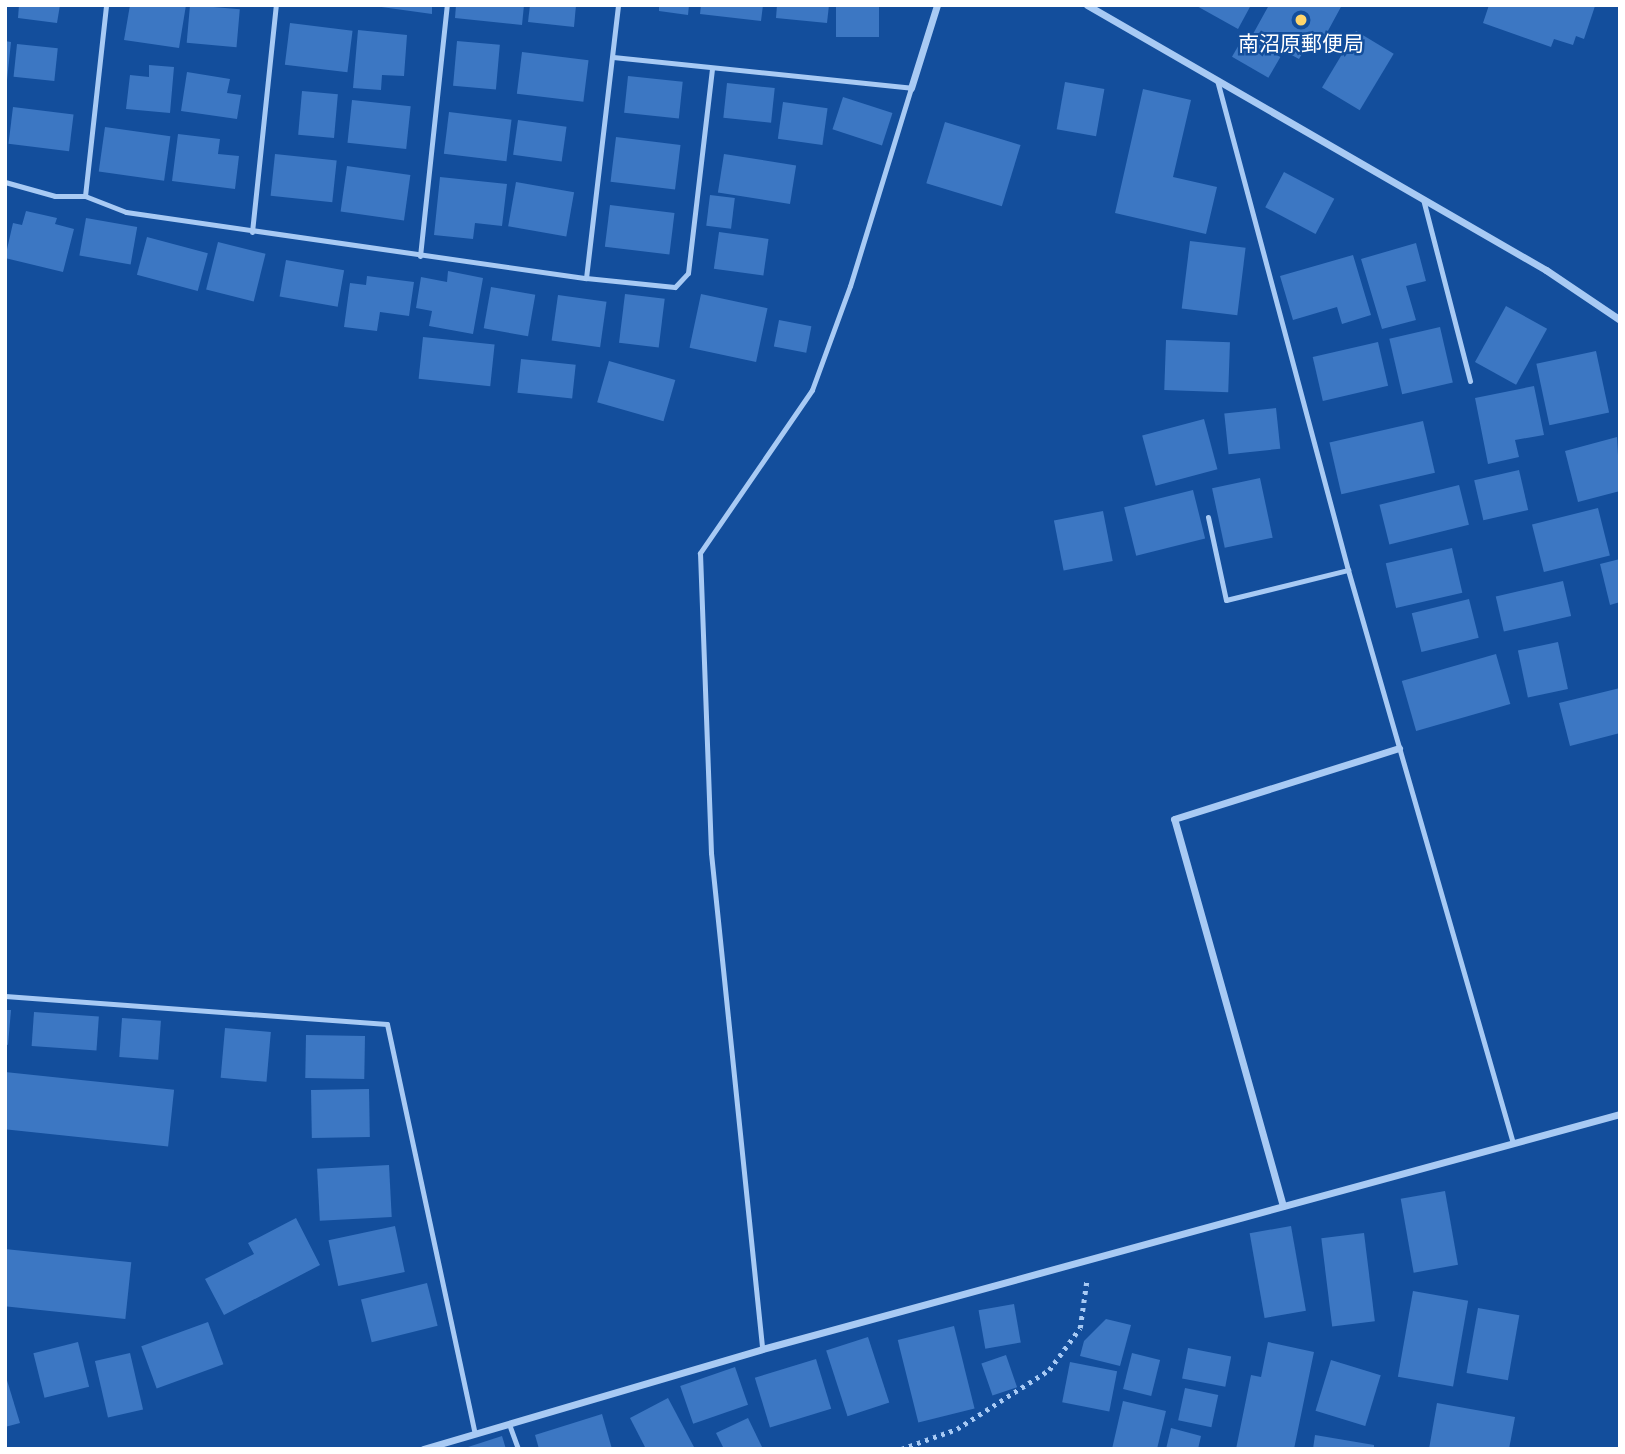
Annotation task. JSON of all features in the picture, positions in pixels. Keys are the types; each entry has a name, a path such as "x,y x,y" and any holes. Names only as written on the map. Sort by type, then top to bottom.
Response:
{"street":[{"path":"911,88 937,5"},
{"path":"1087,5 1216,77 1423,199 1620,320"},
{"path":"1283,1206 1174,819 1399,748"},
{"path":"424,1449 762,1349 1620,1114"}],"lane":[{"path":"85,196 106,5"},
{"path":"252,232 276,5"},
{"path":"420,256 447,5"},
{"path":"586,278 618,5"},
{"path":"613,57 911,88 850,286 812,390 700,553 711,853 762,1349"},
{"path":"5,182 55,196 85,196 127,212 252,232 586,278 675,287 688,273 712,69"},
{"path":"1216,77 1348,570 1513,1143"},
{"path":"1423,199 1470,381"},
{"path":"1208,517 1226,600 1348,570"},
{"path":"5,996 387,1024 475,1434"},
{"path":"509,1424 518,1449"}],"path":[{"path":"901,1449 957,1429 1049,1370 1080,1328 1089,1259"}],"building":[{"path":"19,5 60,5 57,23 18,18"},
{"path":"130,5 186,5 179,48 124,40"},
{"path":"190,5 240,9 236,47 187,43"},
{"path":"367,5 432,5 432,14"},
{"path":"456,5 524,5 522,25 455,18"},
{"path":"530,5 576,5 574,27 528,22"},
{"path":"659,5 689,5 688,15 659,11"},
{"path":"701,5 763,5 761,21 700,14"},
{"path":"777,5 829,5 827,23 776,18"},
{"path":"836,5 879,5 879,37 836,37"},
{"path":"1195,5 1251,5 1238,29"},
{"path":"1269,5 1342,5 1323,40 1313,35 1299,59 1253,34"},
{"path":"1489,5 1595,6 1584,39 1576,36 1573,45 1554,39 1551,47 1483,23"},
{"path":"290,23 353,31 347,72 285,65"},
{"path":"358,30 407,35 404,76 382,75 381,90 353,88"},
{"path":"1356,31 1394,54 1360,110 1322,88"},
{"path":"1244,36 1280,57 1268,78 1232,57"},
{"path":"5,41 11,42 7,80 5,80"},
{"path":"457,41 500,45 496,90 453,86"},
{"path":"17,44 58,48 54,81 14,77"},
{"path":"522,52 589,60 583,102 517,94"},
{"path":"149,65 174,67 170,113 126,109 130,75 149,77"},
{"path":"187,72 230,79 227,93 241,95 237,119 181,111"},
{"path":"628,76 683,82 679,119 624,113"},
{"path":"1065,82 1104,89 1096,136 1057,129"},
{"path":"727,83 775,88 771,123 723,118"},
{"path":"1143,89 1191,100 1173,177 1217,187 1206,234 1115,213"},
{"path":"302,91 338,94 334,138 298,135"},
{"path":"843,97 892,113 882,145 832,129"},
{"path":"352,100 411,106 406,149 348,143"},
{"path":"783,102 828,108 822,145 778,139"},
{"path":"13,107 74,114 69,151 8,144"},
{"path":"449,112 512,120 506,161 444,154"},
{"path":"518,120 567,127 562,161 513,155"},
{"path":"945,122 1021,145 1002,206 926,183"},
{"path":"105,127 170,136 164,181 99,172"},
{"path":"178,134 220,139 218,154 239,156 235,189 172,181"},
{"path":"616,137 681,145 675,190 611,182"},
{"path":"275,154 337,160 332,202 271,196"},
{"path":"724,154 796,165 790,204 718,193"},
{"path":"347,166 410,175 404,220 341,212"},
{"path":"1284,172 1334,199 1316,234 1265,207"},
{"path":"440,177 507,184 502,226 475,223 473,239 434,235"},
{"path":"516,182 574,192 566,237 508,226"},
{"path":"710,195 735,198 731,229 706,226"},
{"path":"610,205 675,213 669,255 605,247"},
{"path":"26,211 57,218 55,224 74,229 63,272 5,258 13,223 22,225"},
{"path":"86,218 137,227 131,264 79,255"},
{"path":"719,232 769,239 763,276 714,269"},
{"path":"147,237 208,253 198,291 137,275"},
{"path":"1190,241 1246,248 1237,315 1182,308"},
{"path":"218,242 266,254 254,301 206,290"},
{"path":"1416,243 1426,281 1406,286 1416,320 1382,329 1361,259"},
{"path":"1353,255 1371,315 1342,324 1337,307 1293,320 1280,276"},
{"path":"286,260 344,270 338,307 280,296"},
{"path":"448,271 483,278 473,334 429,326 432,311 416,308 421,277 447,282"},
{"path":"367,276 414,282 409,316 380,312 377,331 344,327 350,283 366,285"},
{"path":"491,287 535,295 528,336 484,328"},
{"path":"625,294 665,299 659,348 619,343"},
{"path":"701,294 768,308 756,362 690,348"},
{"path":"558,295 607,302 600,347 552,341"},
{"path":"1506,306 1547,329 1516,385 1475,362"},
{"path":"779,320 811,326 806,353 774,347"},
{"path":"1440,327 1453,383 1402,394 1389,339"},
{"path":"423,337 495,345 490,386 419,379"},
{"path":"1166,340 1230,342 1228,392 1164,390"},
{"path":"1378,342 1388,386 1323,401 1313,357"},
{"path":"1596,351 1609,413 1549,425 1536,364"},
{"path":"521,359 576,365 572,399 517,393"},
{"path":"609,361 675,380 663,421 597,402"},
{"path":"1534,386 1544,435 1515,440 1519,457 1488,464 1475,398"},
{"path":"1276,408 1280,449 1229,454 1224,413"},
{"path":"1204,419 1217,469 1156,486 1142,436"},
{"path":"1423,421 1435,473 1341,494 1329,443"},
{"path":"1617,437 1620,491 1578,502 1565,451"},
{"path":"1519,470 1528,510 1483,520 1474,480"},
{"path":"1260,478 1273,538 1225,548 1212,488"},
{"path":"1459,485 1469,525 1389,545 1379,505"},
{"path":"1193,490 1205,539 1136,556 1124,507"},
{"path":"1598,508 1610,556 1544,572 1532,524"},
{"path":"1103,511 1113,561 1064,571 1054,521"},
{"path":"1452,548 1462,593 1396,608 1386,563"},
{"path":"1620,559 1620,602 1610,605 1600,564"},
{"path":"1563,581 1571,616 1504,632 1496,597"},
{"path":"1469,599 1479,638 1421,652 1412,613"},
{"path":"1558,642 1568,689 1528,697 1518,651"},
{"path":"1496,654 1510,704 1416,731 1402,681"},
{"path":"1620,688 1620,733 1570,746 1559,703"},
{"path":"5,1010 11,1010 8,1045 5,1044"},
{"path":"34,1012 99,1017 96,1050 32,1046"},
{"path":"122,1018 161,1021 158,1060 119,1057"},
{"path":"225,1028 271,1032 266,1082 221,1078"},
{"path":"306,1035 365,1036 364,1079 305,1078"},
{"path":"5,1072 174,1090 168,1146 5,1129"},
{"path":"369,1089 370,1137 312,1138 311,1090"},
{"path":"389,1165 392,1217 320,1221 317,1169"},
{"path":"1445,1191 1458,1265 1414,1273 1401,1199"},
{"path":"296,1218 320,1265 224,1315 205,1279 254,1254 248,1243"},
{"path":"395,1226 405,1272 338,1286 328,1240"},
{"path":"1291,1226 1306,1311 1265,1318 1250,1233"},
{"path":"1364,1233 1375,1321 1332,1327 1321,1238"},
{"path":"5,1249 131,1262 125,1319 5,1306"},
{"path":"427,1283 438,1326 372,1342 361,1299"},
{"path":"1413,1291 1468,1301 1453,1386 1398,1377"},
{"path":"1014,1304 1021,1342 985,1349 979,1310"},
{"path":"1478,1308 1519,1315 1508,1380 1467,1373"},
{"path":"1106,1319 1131,1325 1120,1366 1080,1356 1084,1341"},
{"path":"208,1322 223,1364 157,1389 141,1346"},
{"path":"954,1326 975,1408 918,1423 898,1340"},
{"path":"868,1337 889,1403 847,1416 826,1351"},
{"path":"78,1342 89,1387 44,1398 33,1353"},
{"path":"1268,1342 1314,1352 1294,1449 1236,1449 1251,1375 1261,1377"},
{"path":"1188,1348 1231,1356 1225,1387 1182,1378"},
{"path":"130,1353 143,1410 108,1418 95,1361"},
{"path":"1132,1353 1160,1360 1151,1396 1123,1389"},
{"path":"1006,1355 1017,1387 992,1396 981,1363"},
{"path":"816,1359 831,1409 770,1427 755,1378"},
{"path":"1331,1360 1381,1375 1365,1426 1316,1411"},
{"path":"1070,1362 1117,1371 1109,1411 1062,1402"},
{"path":"735,1367 748,1405 693,1424 680,1386"},
{"path":"5,1378 20,1423 5,1427"},
{"path":"1185,1388 1218,1395 1211,1427 1178,1420"},
{"path":"668,1398 695,1449 646,1449 630,1418"},
{"path":"1123,1401 1166,1411 1157,1449 1112,1449"},
{"path":"1437,1403 1515,1417 1509,1449 1429,1449"},
{"path":"602,1414 612,1449 539,1449 535,1435"},
{"path":"748,1418 762,1447 724,1449 716,1433"},
{"path":"1171,1428 1201,1436 1198,1449 1166,1449"},
{"path":"1315,1435 1374,1445 1374,1449 1313,1449"},
{"path":"502,1436 506,1449 465,1449 465,1448"}],"place":[{"name":"南沼原郵便局","path":"1301,20"}]}
